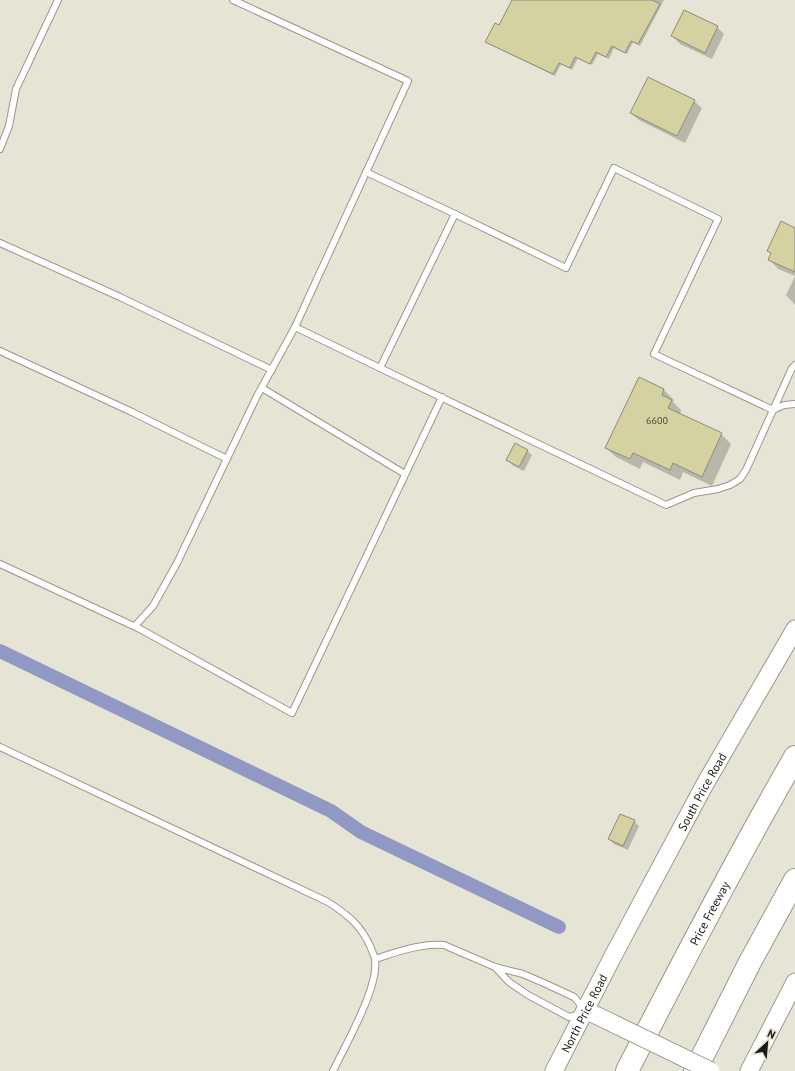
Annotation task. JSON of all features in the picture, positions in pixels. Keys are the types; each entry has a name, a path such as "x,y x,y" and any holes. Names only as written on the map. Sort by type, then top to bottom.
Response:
{"highway":[{"path":"768,804 795,746"},
{"name":"Price Freeway","path":"627,1071 696,937 795,757"},
{"path":"695,1071 750,962 795,880"}],"main road":[{"name":"South Price Road","path":"613,956 705,784 795,629"},
{"name":"North Price Road","path":"554,1071 613,956"},
{"path":"749,1071 795,982"},
{"path":"584,1010 711,1071"}],"lane":[{"path":"0,149 9,126 16,89 58,0"},
{"path":"135,626 153,606 170,576 262,388 295,327 408,81 233,0"},
{"path":"366,172 566,268 614,168 718,219 654,354 773,410 784,405 795,404"},
{"path":"380,368 455,214"},
{"path":"0,243 120,297 272,370"},
{"path":"295,327 666,505 694,493 718,489 730,485 740,479 746,470 792,368 795,365"},
{"path":"0,351 227,458"},
{"path":"262,388 405,474"},
{"path":"0,564 135,626 292,713 442,397"},
{"path":"0,747 328,902 358,925 368,940 375,959 375,970 368,996 333,1071"},
{"path":"375,959 427,945 444,945 495,967 523,974 546,984 574,997 584,1010 577,1015 569,1017 528,995 508,982 495,967"}],"building":[{"path":"512,0 652,0 660,4 638,44 631,41 625,53 612,46 606,57 596,52 590,64 575,57 570,68 559,63 553,74 485,42 495,23 499,25"},
{"path":"684,10 718,26 705,53 671,36"},
{"path":"648,77 695,100 677,136 630,113"},
{"path":"781,221 795,228 795,272 768,260 771,253 767,251"},
{"path":"639,377 664,389 662,395 672,400 668,408 722,433 702,477 673,463 670,470 633,453 630,459 605,448"},
{"path":"515,443 528,450 519,467 506,460"},
{"path":"620,814 635,820 623,846 608,839"}],"waterway":[{"path":"0,651 331,811 361,832 559,927"}]}
